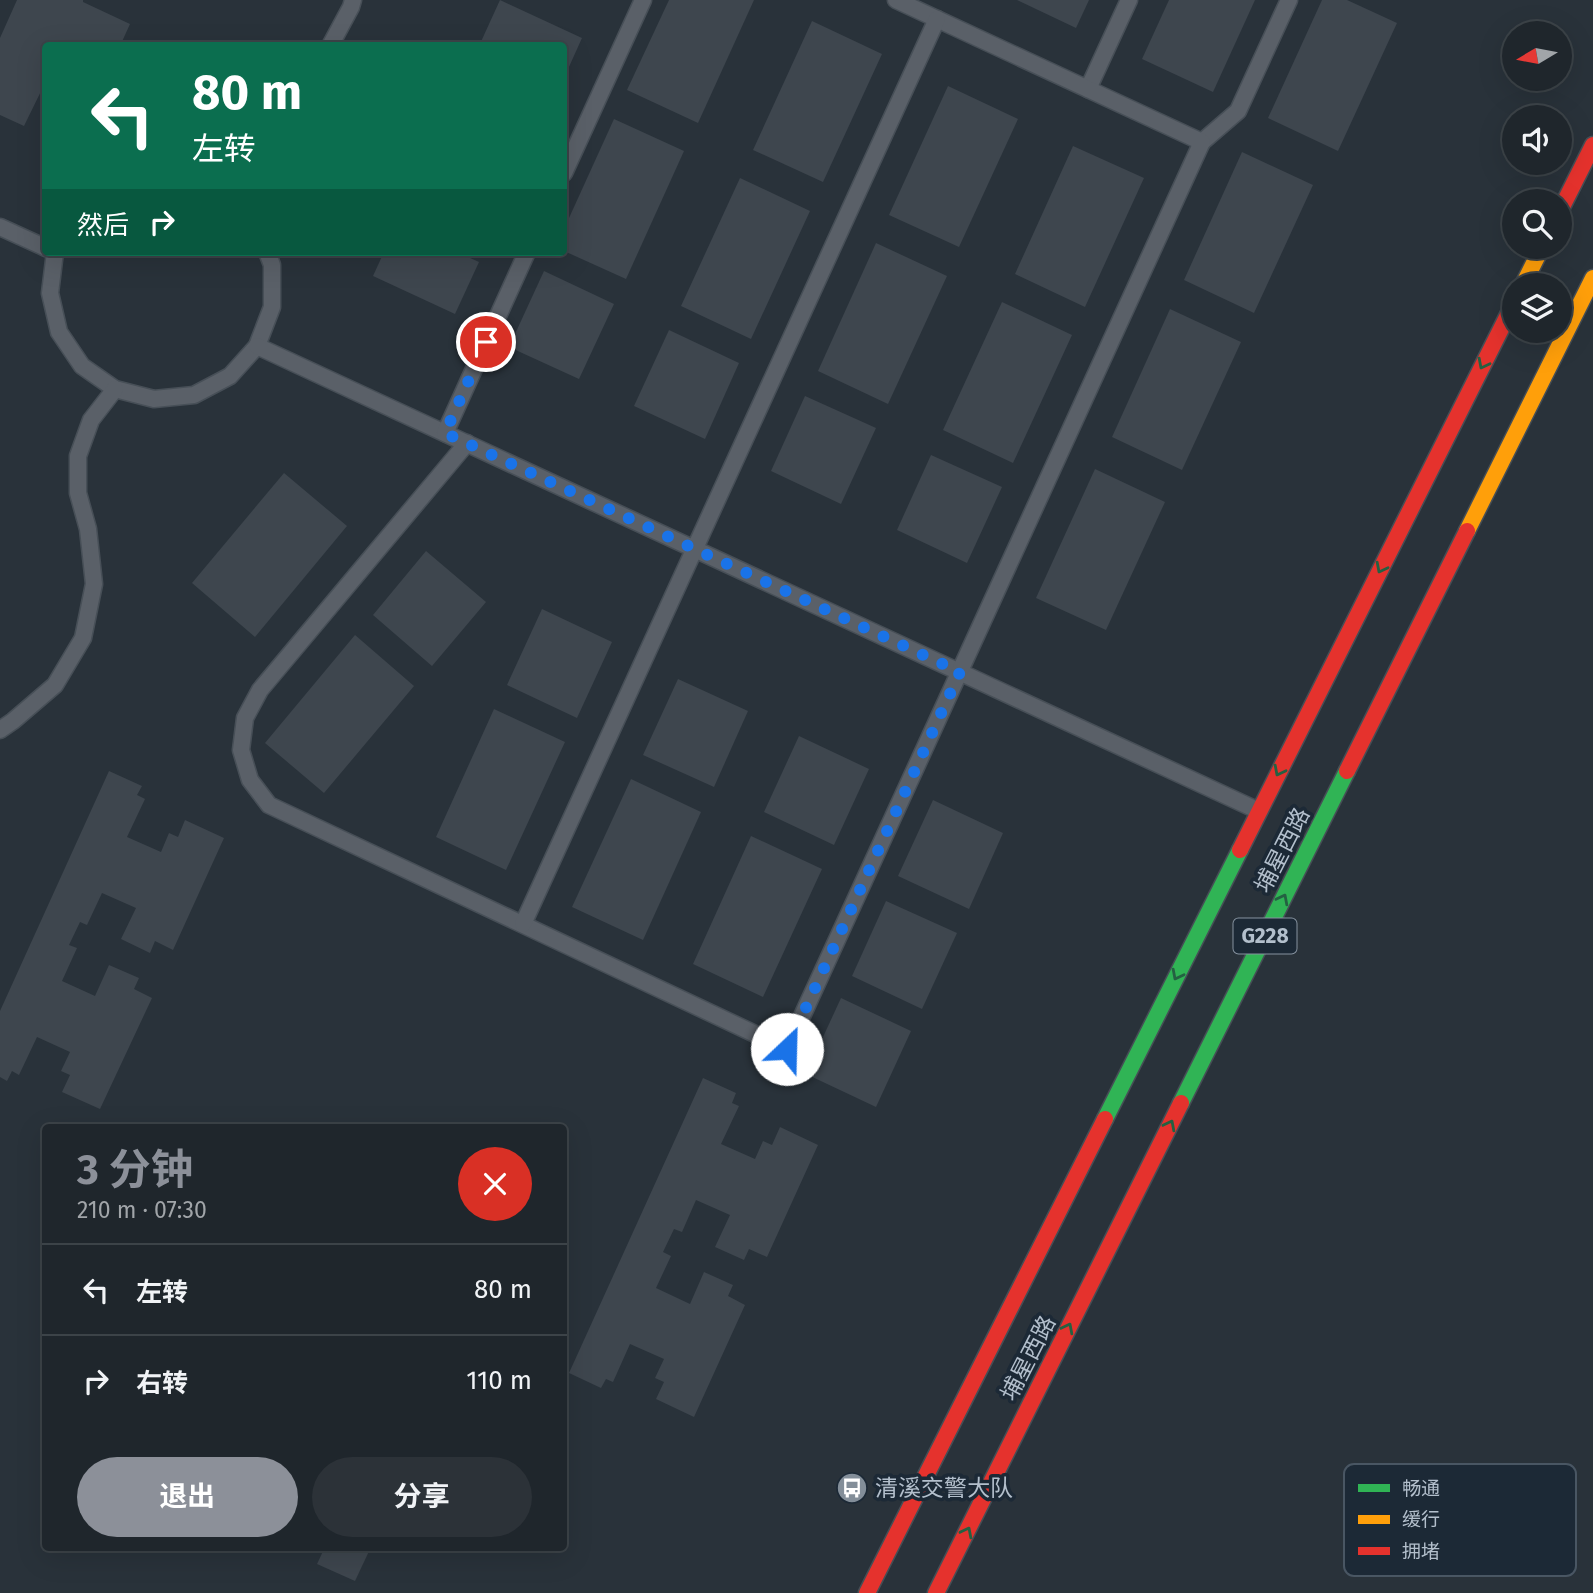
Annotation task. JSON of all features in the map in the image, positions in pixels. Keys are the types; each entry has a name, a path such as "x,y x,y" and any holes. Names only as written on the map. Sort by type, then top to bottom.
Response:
{"highway":[{"path":"1571,189 1593,145"},
{"name":"埔星西路","path":"936,1593 1593,278"},
{"name":"埔星西路","path":"867,1593 1502,327"}],"lane":[{"path":"332,42 353,0"},
{"path":"567,166 643,0"},
{"path":"896,0 1202,142"},
{"path":"1088,89 1129,0"},
{"path":"467,443 260,690 245,718 242,750 250,780 270,805 787,1049 1202,142 1238,111 1289,0"},
{"path":"523,924 937,19"},
{"path":"0,227 42,246"},
{"path":"54,256 50,293 59,332 82,366 115,389 154,399 194,395 230,376 257,346 272,307 272,265 269,256"},
{"path":"445,433 525,256"},
{"path":"257,346 1259,811"},
{"path":"0,730 55,685 83,638 94,584 88,529 78,493 78,456 91,421 115,389"}],"building":[{"path":"17,0 83,0 130,24 122,42 42,42 42,89 24,126 0,115 0,38"},
{"path":"500,0 582,38 567,71 567,42 481,42"},
{"path":"669,0 754,0 698,123 627,90"},
{"path":"1017,0 1089,0 1076,28"},
{"path":"1169,0 1255,0 1213,92 1142,59"},
{"path":"1322,0 1347,0 1397,23 1338,151 1268,118"},
{"path":"812,21 882,54 823,182 753,150"},
{"path":"948,86 1018,119 959,247 889,215"},
{"path":"614,119 684,151 626,279 567,252 567,222"},
{"path":"1073,146 1144,178 1085,307 1015,274"},
{"path":"1242,152 1313,185 1254,313 1184,280"},
{"path":"740,178 810,211 751,339 681,306"},
{"path":"876,243 947,276 888,404 818,371"},
{"path":"382,256 466,256 479,262 455,314 373,276"},
{"path":"544,271 614,304 579,379 509,347"},
{"path":"1002,302 1072,335 1013,463 943,430"},
{"path":"1170,309 1241,342 1182,470 1112,437"},
{"path":"669,330 739,363 705,439 634,406"},
{"path":"805,396 876,428 841,504 771,471"},
{"path":"931,455 1002,487 967,563 897,530"},
{"path":"1095,469 1165,502 1106,630 1036,598"},
{"path":"284,473 347,526 255,637 192,583"},
{"path":"426,551 486,602 432,666 373,615"},
{"path":"542,609 612,642 577,718 507,685"},
{"path":"355,635 414,686 324,793 265,743"},
{"path":"678,679 748,711 714,787 643,755"},
{"path":"494,709 565,742 506,870 436,837"},
{"path":"799,736 869,769 834,845 764,812"},
{"path":"109,771 142,786 137,795 145,799 127,837 161,852 169,833 178,837 185,820 224,838 173,950 155,941 150,953 121,939 136,908 102,893 87,925 80,922 69,945 77,948 62,981 95,996 109,965 139,978 134,989 152,998 100,1109 62,1092 70,1075 61,1071 70,1052 37,1037 19,1075 12,1071 7,1081 0,1077 0,1011"},
{"path":"631,779 701,812 643,940 572,907"},
{"path":"933,800 1003,833 969,909 898,876"},
{"path":"751,836 822,869 763,997 693,964"},
{"path":"886,901 957,933 922,1009 852,976"},
{"path":"841,998 911,1031 876,1107 806,1074"},
{"path":"703,1078 736,1093 732,1103 739,1106 721,1144 755,1159 763,1141 772,1145 780,1127 818,1145 767,1257 749,1249 744,1260 715,1247 730,1215 696,1200 682,1232 674,1229 663,1252 671,1256 656,1288 690,1304 704,1272 733,1285 728,1296 745,1305 694,1417 656,1399 664,1382 655,1378 664,1359 630,1344 613,1382 606,1379 601,1388 569,1373"},
{"path":"323,1551 369,1551 355,1581 317,1564"}],"traffic: fast":[{"path":"1181,1103 1347,771"},
{"path":"1105,1119 1240,850"}],"traffic: slow":[{"path":"1529,273 1536,259"},
{"path":"1467,531 1593,278"}],"traffic: jam":[{"path":"1571,189 1593,145"},
{"path":"1240,850 1502,327"},
{"path":"1347,771 1467,531"},
{"path":"936,1593 1181,1103"},
{"path":"867,1593 1105,1119"}],"place":[{"name":"清溪交警大队","path":"852,1488"}],"route":[{"path":"486,342 445,433 960,672 787,1049"}]}
